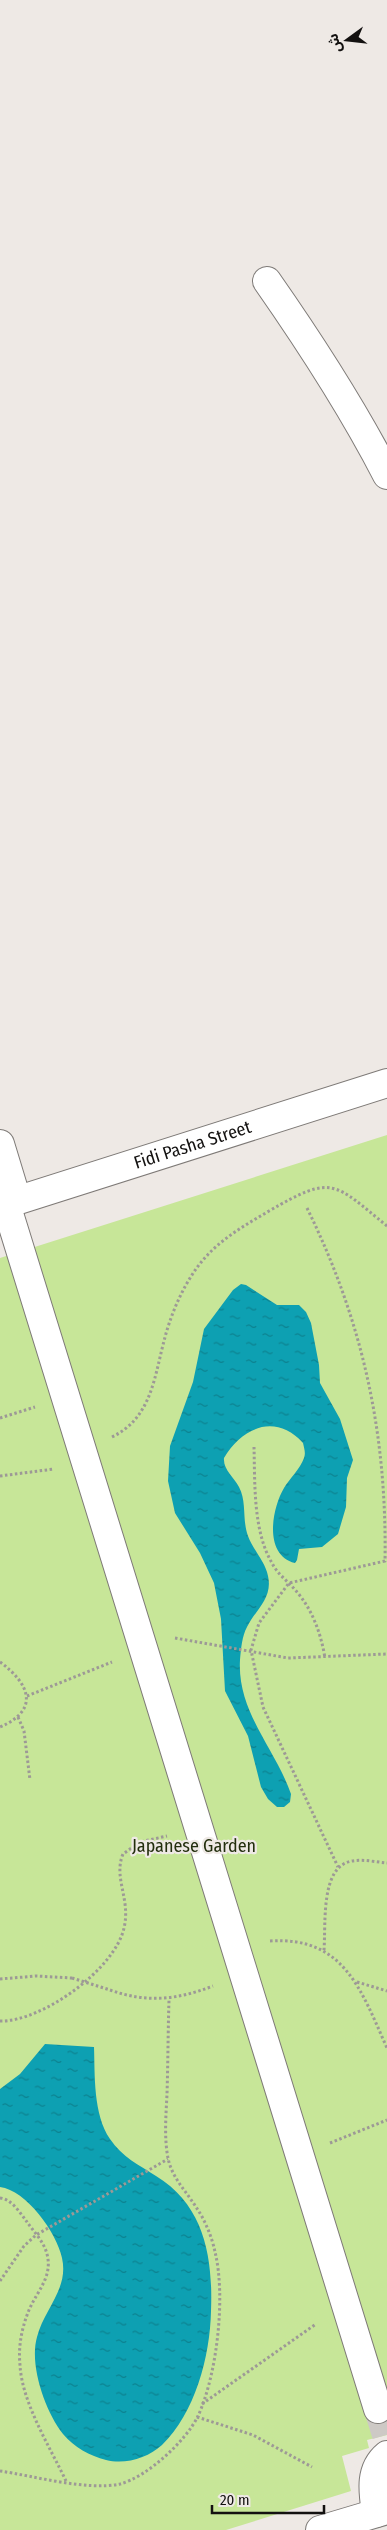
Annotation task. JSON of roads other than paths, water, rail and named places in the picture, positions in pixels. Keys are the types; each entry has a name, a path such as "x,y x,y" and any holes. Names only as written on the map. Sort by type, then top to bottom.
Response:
{"street":[{"path":"267,281 317,352 362,427 387,476"},
{"name":"Fidi Pasha Street","path":"8,1203 387,1083"},
{"path":"0,1144 8,1203 84,1458 378,2409"},
{"path":"320,2530 382,2511 373,2482 387,2443"}],"water":[{"path":"241,1284 246,1285 277,1305 299,1305 306,1312 311,1323 319,1365 320,1383 340,1419 353,1460 347,1478 346,1507 338,1534 322,1547 299,1549 295,1563 285,1558 278,1551 274,1541 273,1530 276,1507 280,1497 304,1458 303,1443 293,1434 282,1428 271,1426 260,1428 240,1438 224,1458 225,1466 237,1483 241,1493 248,1536 268,1576 269,1584 266,1597 244,1634 240,1660 241,1679 244,1696 251,1713 291,1794 290,1802 284,1807 277,1807 268,1799 261,1787 248,1736 225,1691 221,1619 214,1583 200,1553 175,1513 168,1481 170,1446 193,1382 204,1329 233,1290"},
{"path":"45,2044 94,2047 96,2094 104,2129 120,2151 173,2188 186,2202 203,2235 207,2253 211,2291 210,2329 204,2365 192,2401 174,2432 162,2445 150,2454 128,2461 121,2462 100,2458 88,2453 67,2439 50,2413 37,2374 35,2348 37,2337 59,2289 63,2269 62,2258 54,2237 39,2214 20,2196 0,2187 0,2089 20,2074"}],"tunnel":[{"path":"378,2409 386,2435"}],"park label":[{"name":"Japanese Garden","path":"194,1846"}]}
